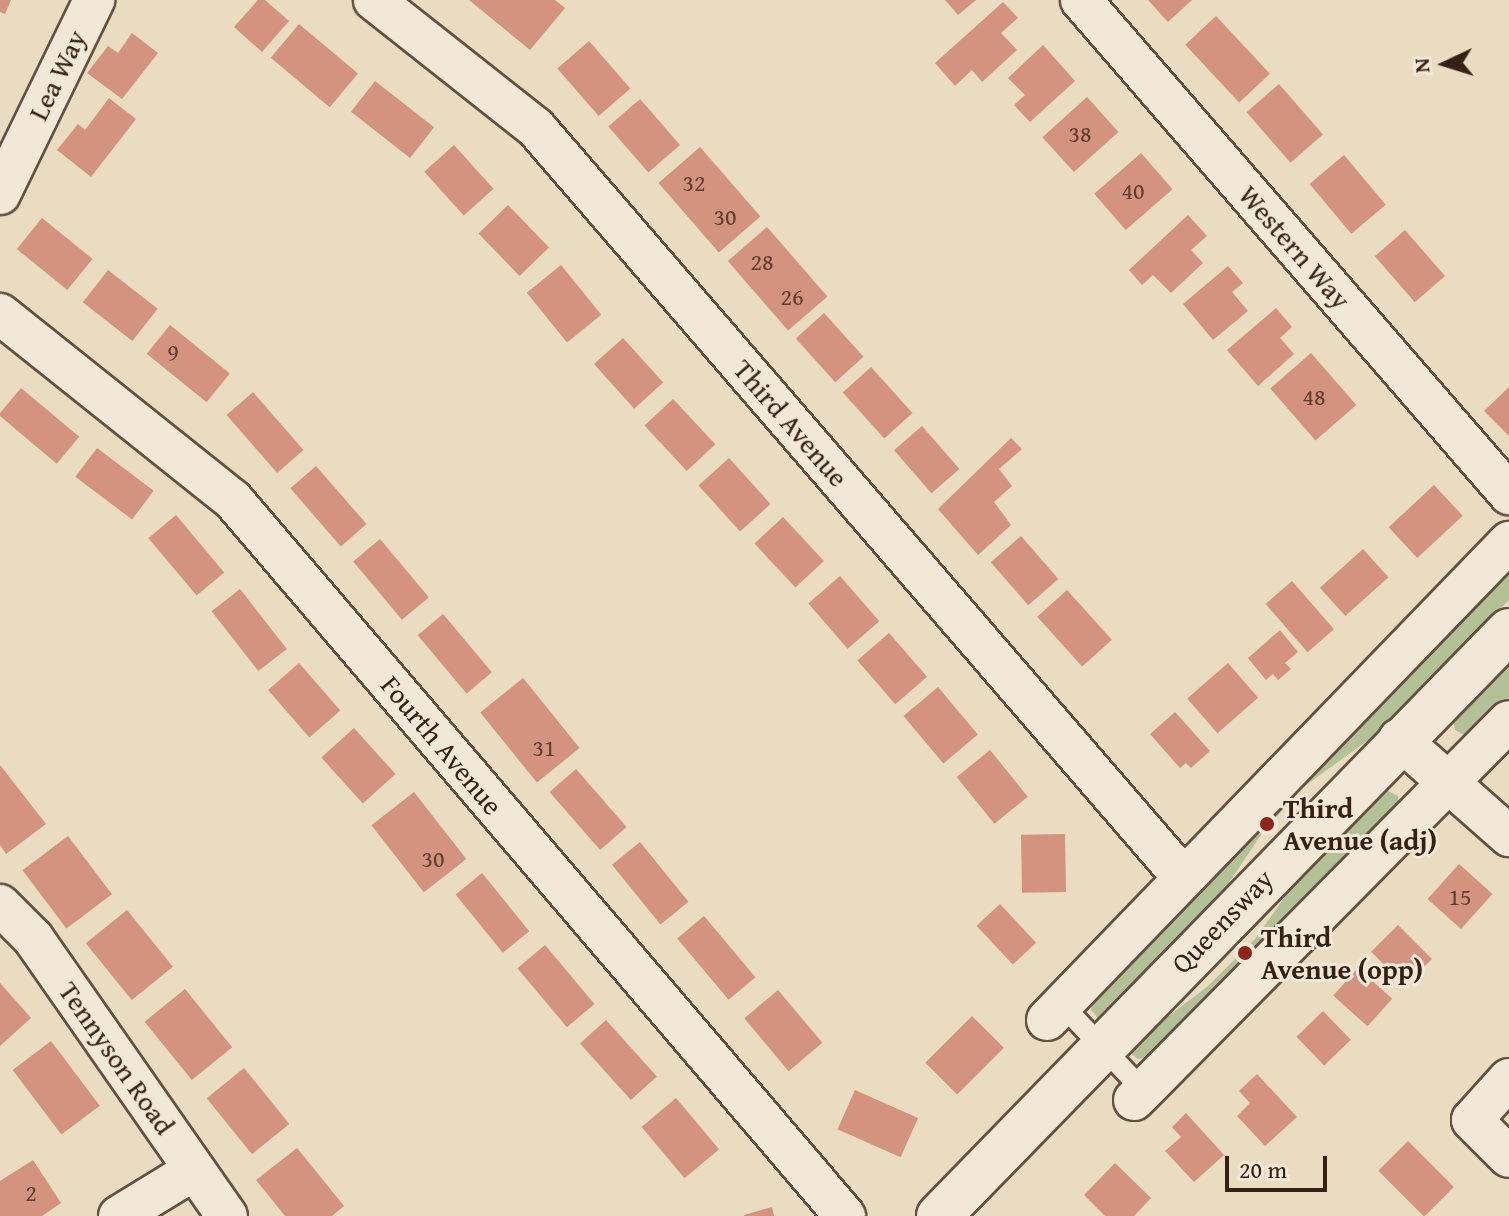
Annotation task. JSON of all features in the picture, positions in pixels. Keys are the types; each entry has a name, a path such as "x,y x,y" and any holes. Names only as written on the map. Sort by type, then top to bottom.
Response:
{"street":[{"name":"Lea Way","path":"0,194 94,0"},
{"name":"Third Avenue","path":"374,0 536,128 1181,875"},
{"name":"Western Way","path":"1081,0 1509,494"},
{"name":"Fourth Avenue","path":"0,314 233,500 845,1216"},
{"path":"1055,1012 1181,875 1509,542"},
{"name":"Queensway","path":"946,1214 1101,1046 1399,739 1509,631"},
{"path":"1138,1095 1509,721"},
{"path":"1399,739 1509,836"},
{"name":"Tennyson Road","path":"0,905 33,938 227,1216"},
{"path":"1509,1079 1472,1120 1509,1157"},
{"path":"119,1216 194,1170"}],"lane":[{"path":"1055,1012 1101,1046 1138,1095"}],"green space":[{"path":"1509,567 1509,600 1378,733 1302,788 1263,832 1213,906 1101,1022 1091,1010 1094,985"},
{"path":"1509,659 1509,702 1466,736 1455,730 1453,718"},
{"path":"1386,790 1398,796 1401,810 1163,1056 1138,1059 1125,1049 1207,987 1255,939 1303,871 1373,796"}],"building":[{"path":"0,0 11,0 5,14 0,12"},
{"path":"258,0 265,0 289,21 262,52 234,27"},
{"path":"469,0 555,0 565,8 530,50"},
{"path":"945,0 976,0 958,15"},
{"path":"1148,0 1192,0 1168,22"},
{"path":"1003,2 1018,18 1001,33 1017,50 982,82 972,70 955,86 935,63"},
{"path":"1216,16 1270,74 1239,102 1185,45"},
{"path":"299,24 358,73 330,107 271,58"},
{"path":"132,33 158,53 122,99 87,73 108,46 118,53"},
{"path":"589,41 630,89 599,116 557,69"},
{"path":"1043,45 1075,81 1030,122 1014,105 1025,95 1008,78"},
{"path":"375,81 434,127 410,158 351,112"},
{"path":"1279,84 1323,135 1291,163 1247,112"},
{"path":"1087,97 1118,132 1074,172 1042,137"},
{"path":"109,98 136,119 91,177 57,150 78,124 85,130"},
{"path":"640,99 680,145 648,173 608,127"},
{"path":"454,145 493,189 464,216 424,172"},
{"path":"700,147 760,216 719,253 658,183"},
{"path":"1141,153 1172,189 1126,230 1094,194"},
{"path":"1344,155 1386,205 1351,234 1310,184"},
{"path":"508,205 549,247 519,276 479,233"},
{"path":"1188,215 1207,236 1191,250 1203,263 1171,293 1153,275 1142,285 1129,270"},
{"path":"42,218 93,259 67,290 17,249"},
{"path":"767,227 827,296 788,331 728,261"},
{"path":"1405,230 1445,276 1415,302 1375,256"},
{"path":"561,265 601,315 567,342 527,293"},
{"path":"1228,266 1243,283 1232,292 1248,311 1213,340 1183,304"},
{"path":"108,270 158,309 132,341 83,302"},
{"path":"1276,308 1292,327 1280,338 1294,354 1258,386 1227,350"},
{"path":"824,313 863,357 835,382 796,338"},
{"path":"170,325 230,373 207,402 147,354"},
{"path":"623,338 663,383 634,409 594,364"},
{"path":"1311,353 1356,405 1316,441 1270,388"},
{"path":"871,367 912,413 884,439 843,392"},
{"path":"1509,387 1509,436 1484,411"},
{"path":"21,388 79,437 57,464 0,416"},
{"path":"253,392 304,450 277,473 227,415"},
{"path":"673,399 715,444 687,471 644,426"},
{"path":"922,426 959,469 931,493 894,450"},
{"path":"1011,438 1022,449 999,469 1012,486 994,502 1011,525 978,555 938,509"},
{"path":"97,448 154,491 132,519 75,477"},
{"path":"729,458 770,504 740,532 699,485"},
{"path":"316,466 367,524 341,546 290,488"},
{"path":"1434,485 1463,516 1417,558 1389,527"},
{"path":"176,515 224,572 197,596 148,538"},
{"path":"783,517 824,561 795,587 754,544"},
{"path":"1021,536 1058,579 1028,605 991,562"},
{"path":"380,539 429,597 402,620 353,561"},
{"path":"1363,549 1388,577 1345,616 1320,588"},
{"path":"840,576 879,621 848,649 808,604"},
{"path":"1292,581 1334,629 1308,652 1266,604"},
{"path":"240,589 287,649 258,671 212,611"},
{"path":"1067,590 1112,640 1082,667 1037,617"},
{"path":"443,614 492,672 467,693 418,635"},
{"path":"1280,630 1298,652 1285,663 1291,669 1278,680 1273,674 1266,680 1248,658"},
{"path":"889,633 927,677 895,704 857,661"},
{"path":"299,663 340,711 309,737 268,690"},
{"path":"1228,663 1258,698 1217,733 1187,698"},
{"path":"523,678 580,748 537,783 480,713"},
{"path":"938,687 978,734 943,763 904,716"},
{"path":"1175,712 1210,751 1191,768 1186,763 1180,768 1150,734"},
{"path":"354,728 395,774 363,804 321,757"},
{"path":"990,750 1028,797 994,824 957,777"},
{"path":"0,765 46,824 6,854 0,845"},
{"path":"576,769 627,827 600,850 550,792"},
{"path":"414,792 466,859 424,892 371,825"},
{"path":"1065,834 1066,892 1022,893 1021,835"},
{"path":"68,836 112,894 66,929 22,870"},
{"path":"640,842 688,902 660,924 612,865"},
{"path":"1459,864 1492,894 1461,929 1428,899"},
{"path":"482,873 529,931 503,953 456,894"},
{"path":"1000,904 1036,943 1013,965 977,926"},
{"path":"127,910 173,967 132,1000 86,943"},
{"path":"704,916 755,977 729,1000 677,938"},
{"path":"1398,925 1432,959 1405,986 1371,952"},
{"path":"545,945 594,1004 567,1027 517,968"},
{"path":"1358,968 1392,999 1367,1026 1333,995"},
{"path":"0,983 31,1018 0,1046"},
{"path":"185,989 232,1047 192,1080 145,1022"},
{"path":"778,990 822,1043 789,1071 744,1018"},
{"path":"1323,1011 1351,1040 1324,1065 1296,1037"},
{"path":"972,1016 1004,1048 957,1094 925,1063"},
{"path":"606,1020 657,1076 631,1100 580,1043"},
{"path":"51,1041 100,1106 61,1135 13,1070"},
{"path":"244,1068 289,1124 252,1154 207,1098"},
{"path":"1257,1074 1297,1117 1265,1146 1237,1116 1250,1103 1239,1091"},
{"path":"855,1090 918,1118 901,1157 838,1129"},
{"path":"676,1098 719,1149 685,1178 642,1127"},
{"path":"1186,1113 1224,1155 1194,1182 1165,1151 1181,1137 1172,1127"},
{"path":"1408,1141 1454,1187 1424,1216 1378,1171"},
{"path":"297,1148 344,1206 332,1216 285,1216 256,1180"},
{"path":"33,1160 61,1203 42,1216 0,1216 0,1181"},
{"path":"1115,1163 1151,1198 1134,1216 1105,1216 1084,1195"},
{"path":"772,1207 774,1216 744,1216 744,1215"}],"place":[{"name":"Third Avenue (adj)","path":"1267,824"},
{"name":"Third Avenue (opp)","path":"1245,953"}]}
